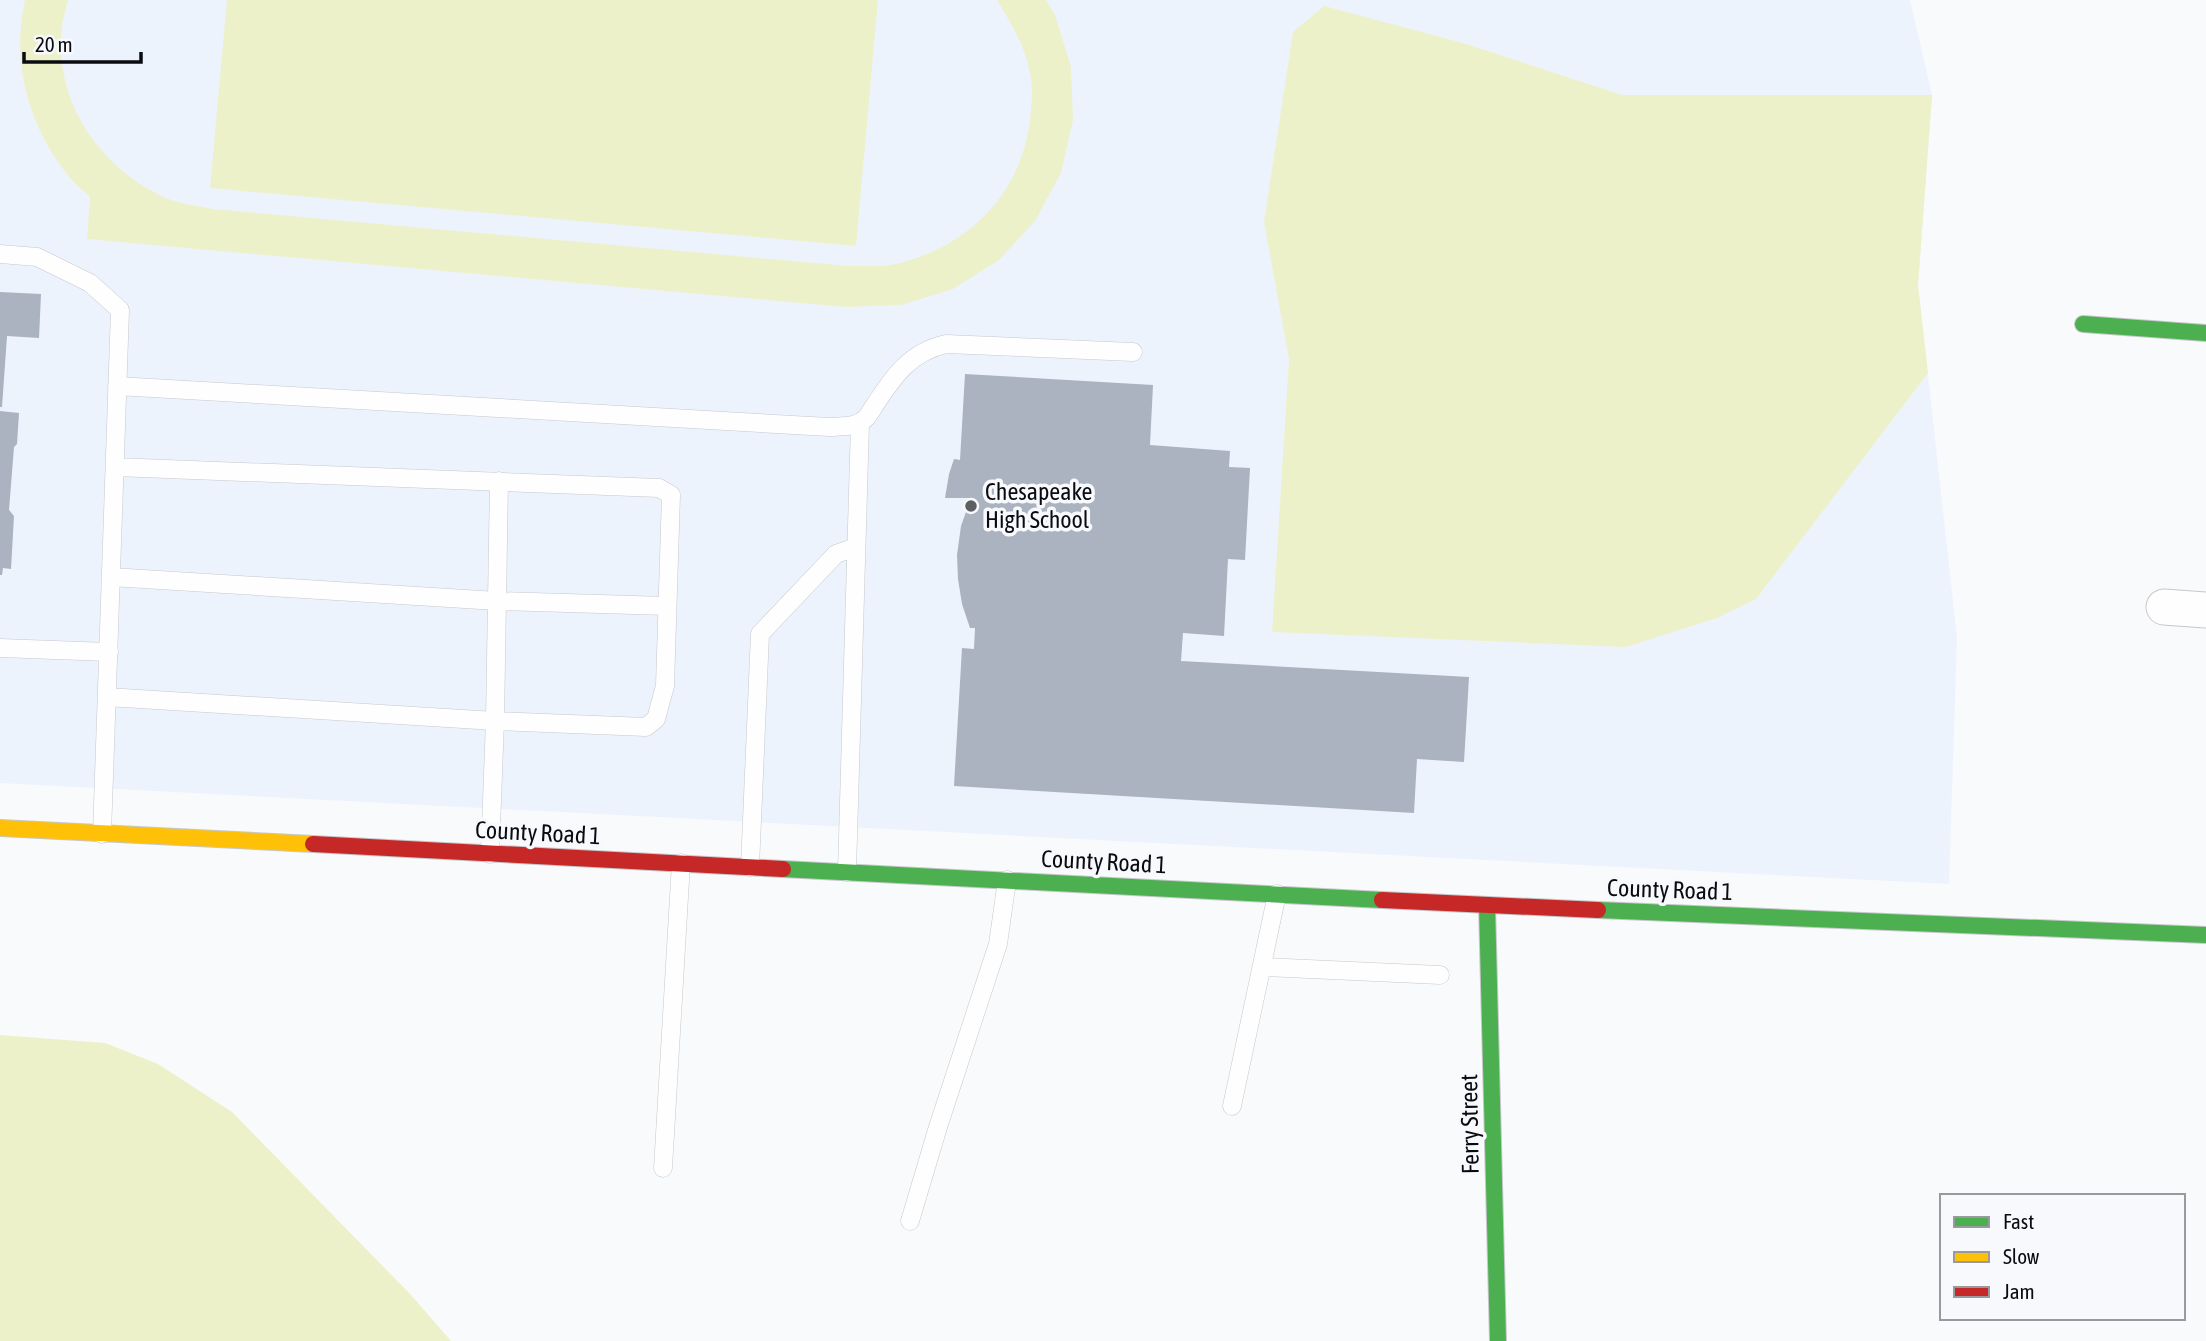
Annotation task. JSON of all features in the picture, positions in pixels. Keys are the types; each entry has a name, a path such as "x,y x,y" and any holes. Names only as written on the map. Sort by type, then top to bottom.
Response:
{"street":[{"path":"2083,324 2206,333"},
{"path":"2164,607 2206,610"},
{"name":"County Road 1","path":"0,828 1487,905 2206,935"},
{"name":"Ferry Street","path":"1487,905 1498,1341"}],"lane":[{"path":"0,254 37,257 90,283 120,310 102,834"},
{"path":"117,386 829,427 855,426 860,423 899,369 929,347 946,344 1133,352"},
{"path":"847,872 860,423"},
{"path":"107,697 495,721 646,727 656,719 665,686 671,495 659,488 115,467"},
{"path":"490,854 499,481"},
{"path":"751,867 760,634 836,554 856,547"},
{"path":"111,577 497,601 667,606"},
{"path":"0,648 108,652"},
{"path":"663,1168 681,863"},
{"path":"910,1221 998,944 1007,880"},
{"path":"1232,1106 1277,894"},
{"path":"1262,967 1440,975"}],"shaded area":[{"name":"Chesapeake High School","path":"0,0 1910,0 1932,95 1918,285 1957,638 1949,884 0,783"}],"green space":[{"path":"25,0 68,0 62,26 61,54 65,80 86,129 102,150 142,185 166,198 213,209 848,266 896,264 942,247 981,220 1009,183 1020,161 1030,122 1031,81 1021,44 997,0 1046,0 1055,15 1071,67 1073,120 1061,173 1035,221 999,260 953,289 901,305 846,307 87,239 90,197 72,180 53,155 33,114 26,92 20,46"},
{"path":"227,0 878,0 856,246 210,188"},
{"path":"1324,6 1463,43 1622,95 1932,95 1918,285 1928,373 1756,599 1717,618 1626,647 1272,632 1289,359 1264,222 1293,32"},
{"path":"0,1035 105,1043 158,1064 232,1112 411,1295 451,1341 0,1341"}],"building":[{"path":"0,292 41,294 39,338 7,336 2,407 0,407"},
{"path":"965,374 1153,385 1150,445 1230,451 1229,467 1250,468 1245,560 1228,559 1224,636 1183,633 1181,661 1469,677 1464,762 1417,759 1414,813 954,786 962,648 974,649 975,628 970,628 962,604 957,555 961,526 971,498 945,498 954,459 960,460"},
{"path":"0,411 19,413 9,510 14,516 11,569 3,568 2,575 0,575"}],"traffic: fast":[{"path":"2083,324 2206,333"},
{"path":"783,869 1382,900"},
{"path":"1487,905 1498,1341"},
{"path":"1598,910 2206,935"}],"traffic: slow":[{"path":"0,828 313,844"}],"traffic: jam":[{"path":"313,844 783,869"},
{"path":"1382,900 1598,910"}],"place":[{"name":"Chesapeake High School","path":"971,506"}]}
